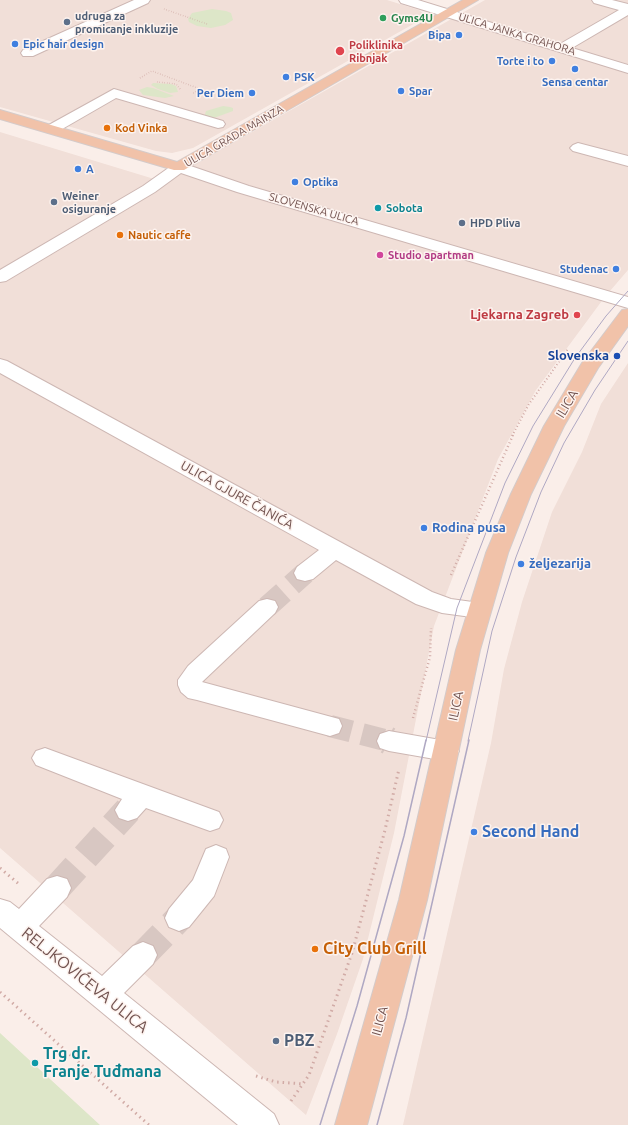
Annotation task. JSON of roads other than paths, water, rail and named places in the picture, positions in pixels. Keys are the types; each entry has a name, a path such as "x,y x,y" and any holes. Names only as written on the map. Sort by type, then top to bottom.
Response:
{"main road":[{"name":"ULICA GRADA MAINZA","path":"179,167 472,0"},
{"name":"SLOVENSKA ULICA","path":"0,114 179,167"},
{"name":"ILICA","path":"351,1125 413,900 479,610 497,554 537,458 589,367 628,314"}],"street":[{"path":"28,53 144,0"},
{"name":"ULICA JANKA GRAHORA","path":"405,0 628,69"},
{"path":"598,0 628,9"},
{"path":"562,48 628,9"},
{"path":"52,129 114,93 218,124"},
{"path":"578,148 628,161"},
{"name":"ULICA GRADA MAINZA","path":"0,277 149,189 179,167"},
{"name":"SLOVENSKA ULICA","path":"179,167 243,189 628,303"},
{"name":"ULICA GJURE ČANIĆA","path":"0,365 335,549 433,601 450,607 479,610"},
{"path":"304,574 335,549"},
{"path":"267,607 196,672 190,680 190,685 197,691 330,726"},
{"path":"397,742 446,751"},
{"path":"46,758 135,803 210,820"},
{"path":"179,918 204,887 216,857"},
{"path":"10,919 58,888"},
{"name":"RELJKOVIĆEVA ULICA","path":"10,919 263,1125"},
{"path":"103,994 143,955"}],"tunnel":[{"path":"267,607 305,573"},
{"path":"330,726 389,741 387,740"},
{"path":"57,888 128,810"},
{"path":"143,955 179,918"}],"tram line":[{"path":"426,741 457,608 505,483 533,426 575,358 606,316 628,291"},
{"path":"468,741 492,631 516,557 541,492 564,443 595,390 628,341"},
{"path":"320,1125 357,1006 404,836 426,740"},
{"path":"377,1125 406,1018 469,740"}],"place":[{"name":"Gyms4U","path":"383,18"},
{"name":"udruga za promicanje inkluzije","path":"67,22"},
{"name":"Bipa","path":"459,35"},
{"name":"Epic hair design","path":"15,44"},
{"name":"Poliklinika Ribnjak","path":"340,51"},
{"name":"Torte i to","path":"552,61"},
{"name":"Sensa centar","path":"575,69"},
{"name":"PSK","path":"286,77"},
{"name":"Spar","path":"401,91"},
{"name":"Per Diem","path":"252,93"},
{"name":"Kod Vinka","path":"107,128"},
{"name":"A","path":"78,169"},
{"name":"Optika","path":"295,182"},
{"name":"Weiner osiguranje","path":"54,202"},
{"name":"Sobota","path":"378,208"},
{"name":"HPD Pliva","path":"462,223"},
{"name":"Nautic caffe","path":"120,235"},
{"name":"Studio apartman","path":"380,255"},
{"name":"Studenac","path":"616,269"},
{"name":"Ljekarna Zagreb","path":"577,315"},
{"name":"Slovenska","path":"617,356"},
{"name":"Rodina pusa","path":"424,528"},
{"name":"željezarija","path":"521,564"},
{"name":"Second Hand","path":"474,832"},
{"name":"City Club Grill","path":"315,949"},
{"name":"PBZ","path":"276,1041"},
{"name":"Trg dr. Franje Tuđmana","path":"35,1063"}]}
